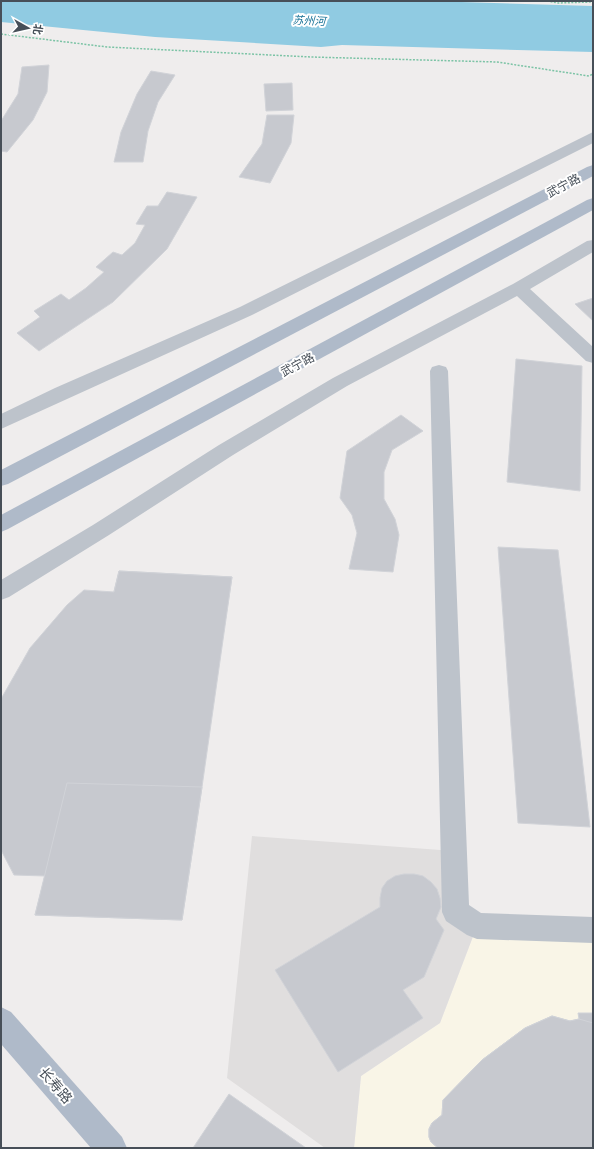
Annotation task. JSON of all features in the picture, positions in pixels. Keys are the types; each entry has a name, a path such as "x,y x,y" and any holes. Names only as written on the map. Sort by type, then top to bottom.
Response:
{"main road":[{"name":"武宁路","path":"1,479 593,170"},
{"name":"武宁路","path":"1,524 593,203"},
{"name":"长寿路","path":"1,1022 112,1148"}],"street":[{"path":"1,422 88,379 246,311 593,137"},
{"path":"1,591 340,382 519,288 593,245"},
{"path":"519,288 593,357"},
{"path":"439,372 456,912 477,926 593,930"}],"path":[{"path":"548,1 558,3 593,2"},
{"path":"1,34 107,47 310,57 498,62 589,76 593,74"}],"shaded area":[{"path":"252,836 454,851 456,912 477,926 440,1023 361,1076 354,1148 325,1148 227,1078"},
{"path":"477,926 593,930 593,1148 354,1148 361,1076 440,1023"}],"water":[{"name":"苏州河","path":"1,1 429,1 593,6 593,52 342,45 321,47 155,37 1,22"}],"building":[{"path":"49,65 47,92 33,120 7,152 1,151 1,121 18,94 22,67"},
{"path":"151,71 175,75 158,102 148,131 143,162 114,162 121,132 137,94"},
{"path":"292,83 293,110 266,111 264,84"},
{"path":"267,115 294,115 291,143 270,183 239,177 262,144"},
{"path":"167,192 197,197 167,249 113,302 39,351 17,333 40,317 34,311 61,294 69,300 86,288 104,272 96,267 113,252 122,255 135,243 145,225 136,224 147,206 158,206"},
{"path":"593,298 593,321 575,304"},
{"path":"516,359 582,366 580,491 507,482"},
{"path":"401,415 423,431 392,450 384,472 384,499 395,519 399,535 393,572 349,569 357,533 352,515 340,498 347,451"},
{"path":"498,547 558,550 590,827 518,823"},
{"path":"119,571 232,577 216,681 93,677"},
{"path":"119,571 232,577 182,920 35,915 45,876 14,875 1,850 1,699 30,648 67,605 84,590 114,592"},
{"path":"67,783 202,787 182,920 35,915"},
{"path":"404,874 423,876 437,889 440,898 441,907 436,919 444,930 424,977 403,990 423,1018 338,1072 275,970 380,907 382,888 387,881 395,876"},
{"path":"578,1013 593,1013 593,1148 438,1148 431,1142 429,1137 429,1129 432,1123 442,1115 443,1100 482,1060 525,1028 552,1016 570,1021 579,1019"},
{"path":"552,1016 570,1021 579,1019 593,1023 593,1148 438,1148 431,1142 429,1137 429,1129 432,1123 442,1115 443,1100 482,1060 525,1028"},
{"path":"229,1094 306,1148 193,1148"}]}
